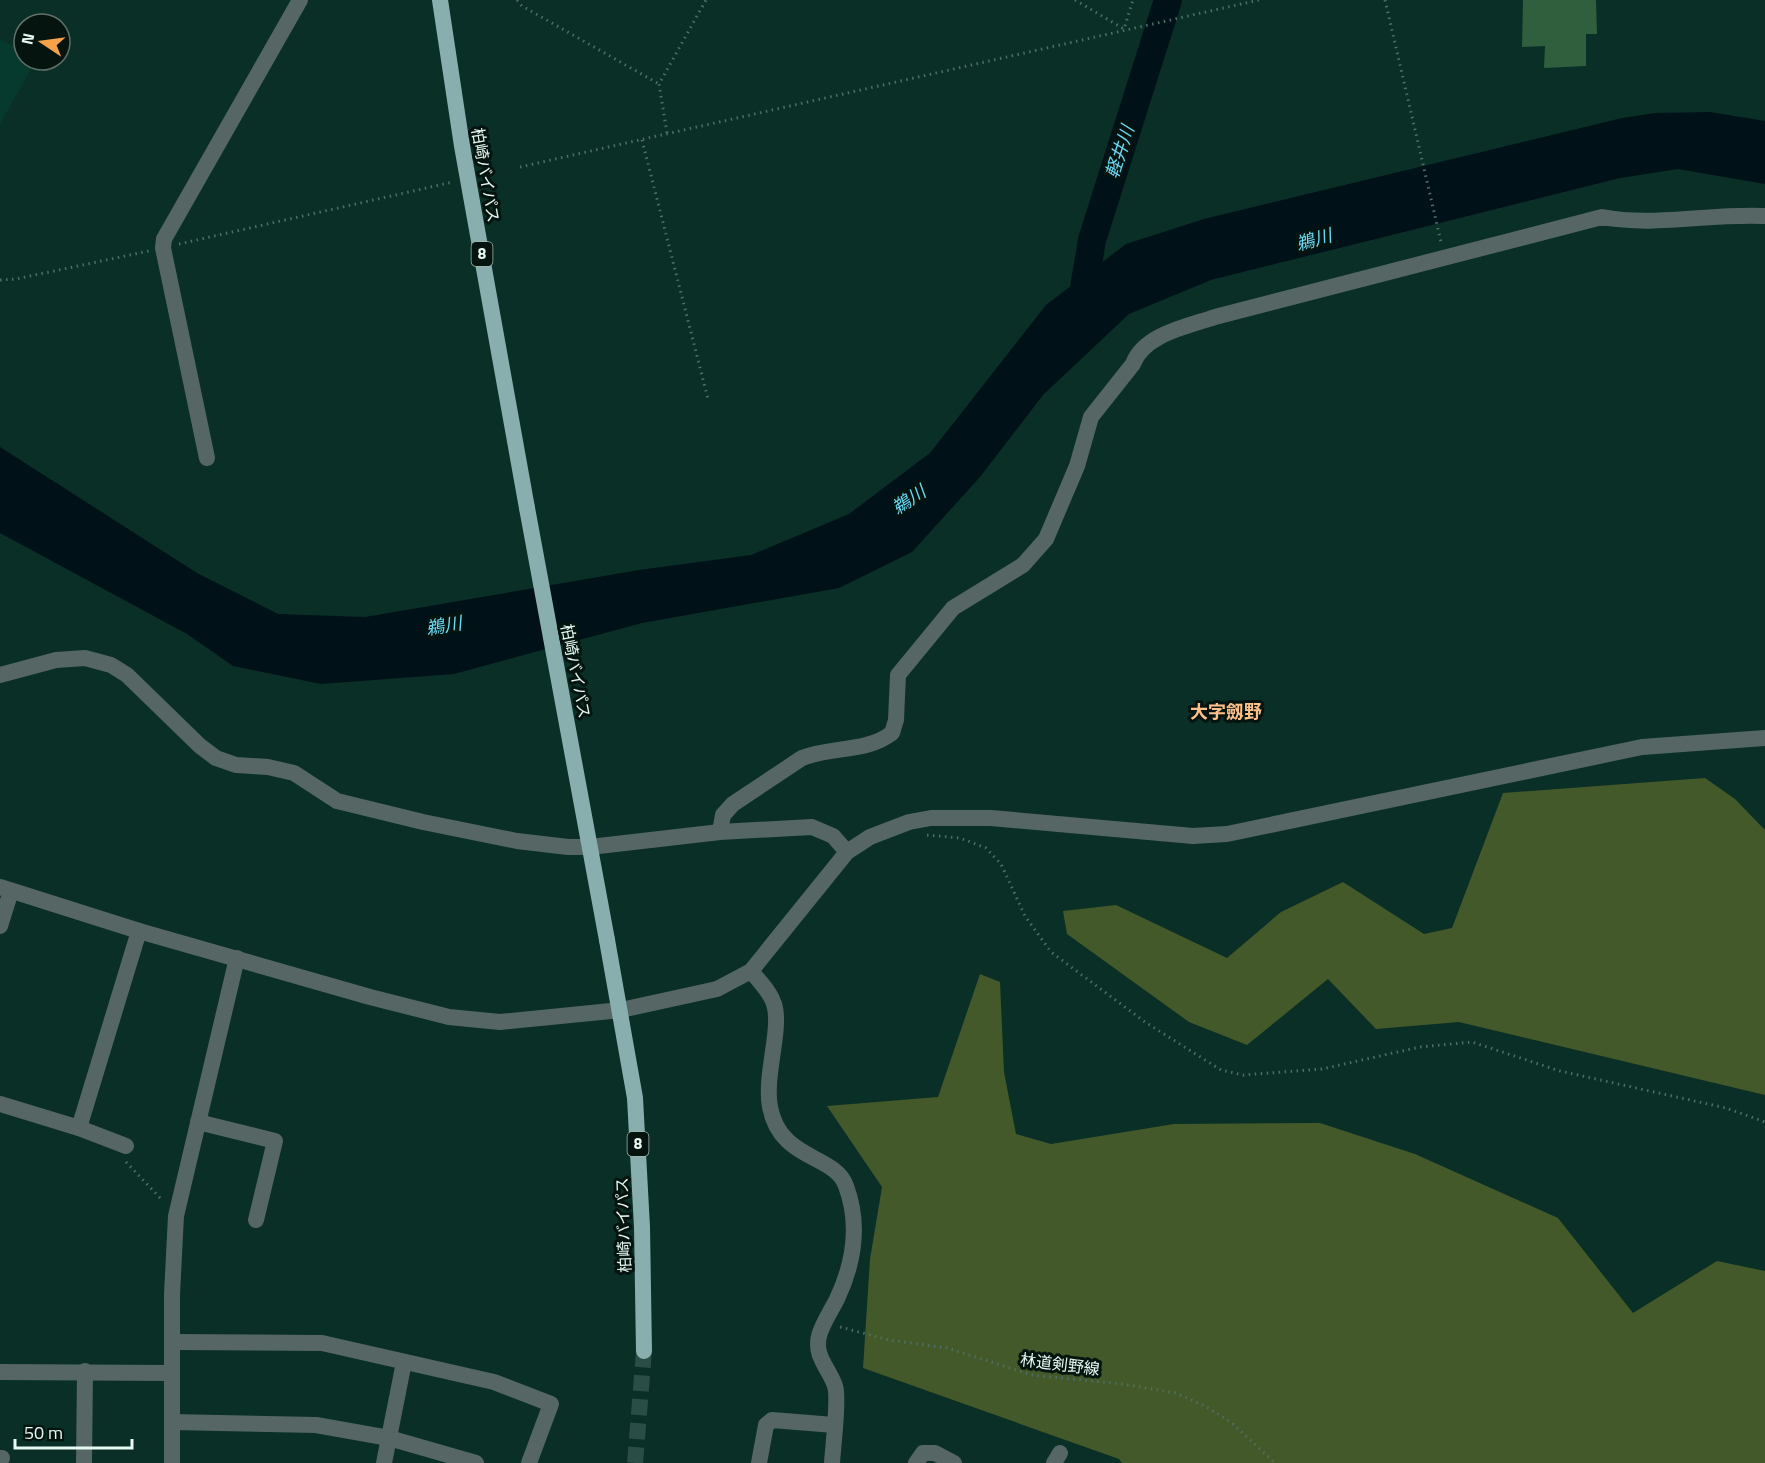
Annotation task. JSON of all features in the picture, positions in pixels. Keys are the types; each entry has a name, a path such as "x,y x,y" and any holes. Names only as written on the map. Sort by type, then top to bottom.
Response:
{"highway":[{"name":"柏崎バイパス","path":"441,0 462,146 621,1010 635,1098 642,1227 644,1351"}],"street":[{"path":"207,458 163,248 164,239 300,0"},
{"path":"720,832 723,815 733,804 802,758 813,753 873,745 892,733 897,720 898,675 954,608 1023,565 1046,539 1077,466 1091,417 1133,364 1136,356 1155,341 1171,332 1215,317 1602,217 1629,222 1741,215 1765,216"},
{"path":"0,675 56,660 85,658 111,666 127,675 200,746 216,758 236,765 268,767 294,773 337,801 413,820 518,841 590,848 720,832 812,827 833,836 847,852"},
{"path":"0,926 5,889 369,997 449,1017 500,1022 621,1010 717,989 750,971 847,852 870,837 909,822 932,818 991,818 1193,836 1227,834 1642,747 1765,738"},
{"path":"79,1128 139,930"},
{"path":"172,1463 174,1342 172,1294 176,1216 237,958"},
{"path":"750,971 766,988 775,1005 768,1087 771,1110 777,1128 789,1145 833,1170 844,1181 851,1200 855,1249 847,1278 819,1336 819,1355 836,1388 832,1463"},
{"path":"0,1104 79,1128 126,1146"},
{"path":"198,1122 275,1141 256,1220"},
{"path":"174,1342 321,1343 494,1382 550,1404 529,1463"},
{"path":"384,1463 404,1362"},
{"path":"84,1463 85,1371"},
{"path":"0,1372 172,1373"},
{"path":"759,1463 766,1425 772,1420 834,1425"},
{"path":"172,1422 316,1425 389,1438 476,1463"},
{"path":"916,1463 923,1453 935,1453 954,1463"}],"path":[{"path":"517,0 522,6 659,84"},
{"path":"667,133 659,84 706,0"},
{"path":"1076,0 1126,29"},
{"path":"1126,29 1133,0"},
{"path":"520,167 1259,0"},
{"path":"1385,0 1413,132 1442,250"},
{"path":"642,140 708,399"},
{"path":"0,280 16,279 163,248 453,182"},
{"path":"909,822 913,831 920,834 960,838 986,848 1001,864 1021,908 1051,952 1145,1022 1221,1070 1244,1075 1322,1069 1420,1047 1472,1042 1560,1071 1726,1108 1765,1122"},
{"path":"106,1138 176,1216"},
{"name":"林道剣野線","path":"826,1321 846,1330 878,1338 947,1348 1032,1375 1123,1384 1176,1393 1205,1406 1232,1423 1275,1463"}],"shaded area":[{"path":"0,39 12,46 12,72 29,72 0,124"},
{"path":"1705,778 1735,799 1765,830 1765,1095 1459,1022 1376,1029 1328,979 1247,1045 1189,1022 1067,934 1063,911 1116,905 1227,958 1281,912 1343,882 1424,934 1452,928 1503,793"},
{"path":"980,974 1000,982 1004,1072 1016,1134 1051,1144 1174,1124 1320,1123 1415,1154 1558,1218 1633,1313 1717,1261 1765,1271 1765,1463 1122,1463 1119,1459 863,1368 870,1259 882,1187 827,1106 938,1097"}],"water":[{"name":"鵜川","path":"1710,112 1765,121 1765,184 1678,169 1620,178 1211,280 1129,314 1043,395 980,477 912,552 839,588 642,623 454,674 321,684 233,666 187,634 0,533 0,447 197,573 278,614 365,617 639,570 751,555 849,514 930,453 1046,305 1126,244 1204,219 1622,118 1655,113"}],"building":[{"path":"1523,0 1596,0 1597,34 1586,34 1586,66 1544,68 1545,46 1522,47"}],"waterway":[{"name":"軽井川","path":"1081,306 1092,240 1168,0"}],"tunnel":[{"path":"635,1463 644,1351"}],"district":[{"name":"大字劔野","path":"1226,712"}]}
